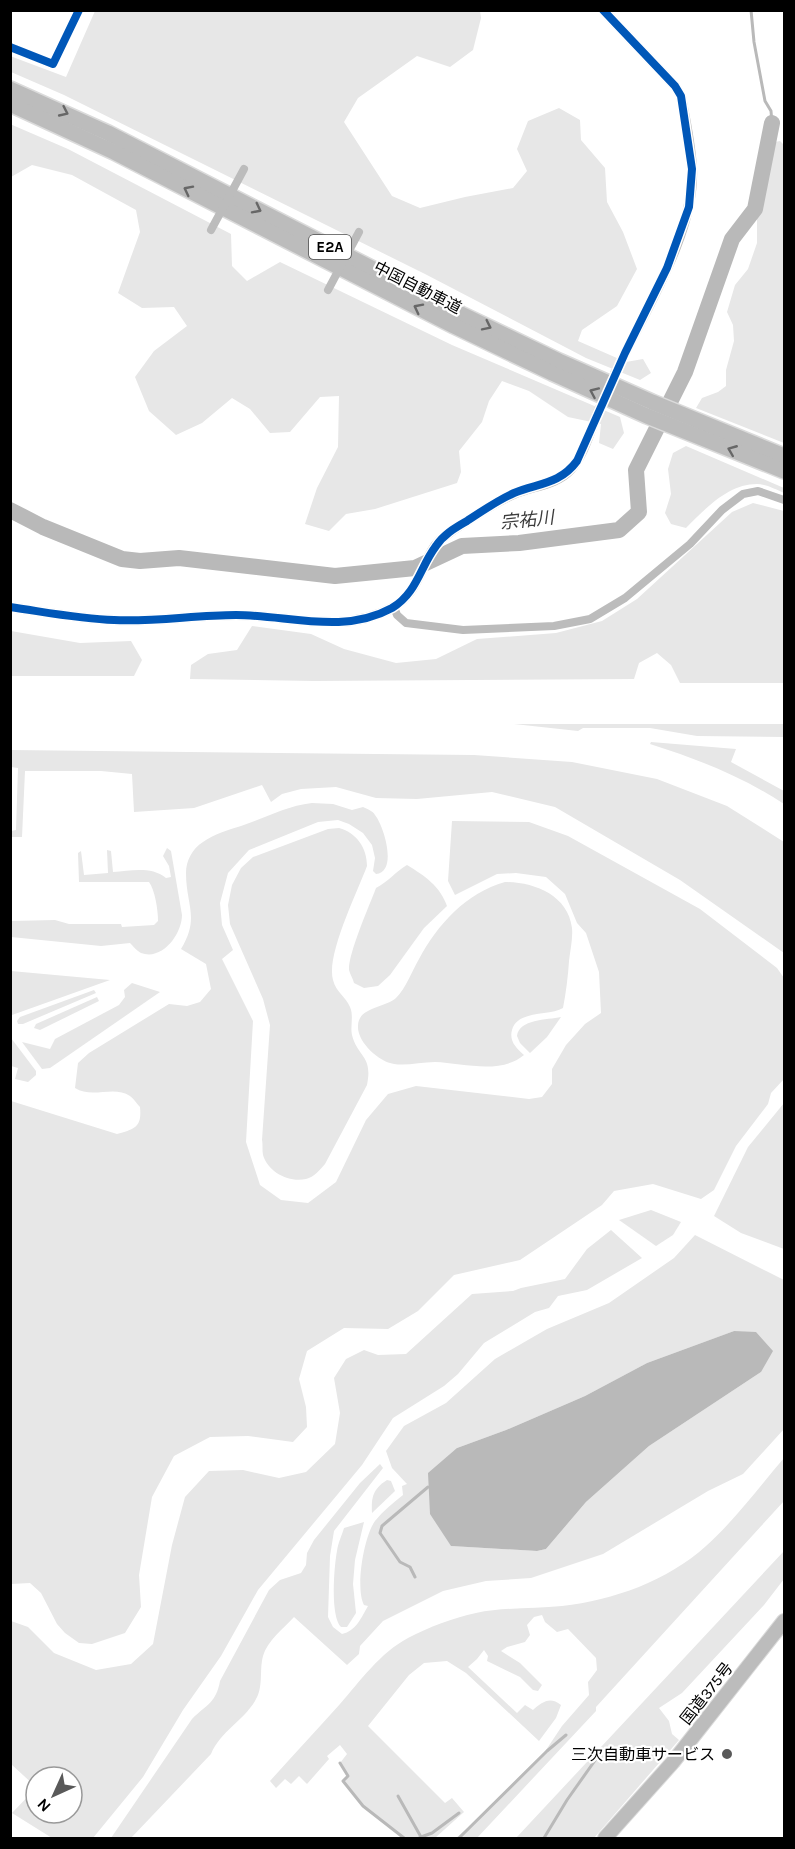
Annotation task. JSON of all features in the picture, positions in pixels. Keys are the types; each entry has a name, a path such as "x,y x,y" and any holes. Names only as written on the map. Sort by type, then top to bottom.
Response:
{"highway":[{"name":"中国自動車道","path":"10,89 108,133 649,409"},
{"name":"中国自動車道","path":"10,104 114,152 454,326 682,423 784,471"},
{"name":"中国自動車道","path":"682,423 784,456"},
{"name":"国道375号","path":"605,1839 673,1762 784,1621"}],"street":[{"path":"10,47 53,64 79,10"},
{"path":"603,10 675,86 681,96 692,169 689,207 671,258 625,352"},
{"path":"211,230 244,169"},
{"path":"328,290 359,232"},
{"path":"10,607 111,620 154,621 235,615 267,616 314,623 358,620 394,607 407,596 423,571 429,556 444,535 486,508 514,494 559,479 570,471 577,461 600,408"},
{"path":"394,607 397,615 406,623 463,630 554,626 590,619 624,598 690,544 722,510 743,494 758,492 784,500"}],"shaded area":[{"path":"95,11 480,11 481,18 473,50 450,67 417,56 358,98 344,122 392,196 420,208 513,188 527,171 517,149 528,121 559,108 580,120 581,140 605,168 607,202 623,232 637,269 617,306 582,330 578,341 626,362 643,359 651,373 640,380 586,358 425,274 64,95 11,72 10,56 66,77"},
{"path":"10,124 68,149 231,234 232,266 247,281 280,262 452,345 620,417 624,433 613,449 599,443 601,424 568,417 529,391 502,381 489,401 482,422 459,451 461,472 457,483 375,509 346,514 329,531 305,524 317,488 338,447 339,396 320,397 290,432 270,433 250,409 232,398 202,423 176,435 149,411 135,377 154,351 187,326 174,307 142,308 118,293 140,232 136,210 72,175 32,165 11,177"},
{"path":"780,141 784,145 784,443 696,408 702,398 726,386 726,370 734,341 733,325 727,312 735,285 748,269 757,243 757,216 775,142"},
{"path":"686,446 784,488 784,493 764,485 746,485 718,499 686,528 671,524 665,513 671,494 668,469 673,453"},
{"path":"753,503 784,511 784,683 680,683 671,665 657,653 639,663 634,679 314,681 190,679 191,665 208,654 237,650 252,626 311,634 344,649 396,663 436,659 477,639 556,633 602,621 637,599 732,512"},
{"path":"11,631 80,643 131,641 142,660 134,676 11,676"},
{"path":"514,724 784,724 784,737 697,736 650,728 583,728 578,731"},
{"path":"651,742 736,749 731,762 784,791 784,804 737,777 650,744"},
{"path":"10,750 474,755 572,762 657,779 727,806 784,842 784,953 680,880 555,807 492,792 417,799 376,798 336,787 301,789 282,794 271,802 262,785 194,808 134,812 132,774 101,771 25,771 22,837 11,837 11,831 16,830 18,768 11,767"},
{"path":"312,803 333,804 352,810 363,807 373,812 379,821 387,848 388,857 383,871 376,874 373,871 375,858 372,845 363,833 338,820 318,822 249,850 228,873 220,903 222,925 233,950 222,959 253,1021 246,1142 260,1185 281,1200 308,1203 336,1182 366,1120 388,1094 416,1086 529,1099 542,1097 552,1084 552,1069 566,1045 585,1024 601,1013 599,972 586,933 577,923 565,894 546,877 516,873 497,874 455,895 448,881 452,821 529,822 568,836 700,909 777,968 784,978 784,1079 771,1093 768,1104 736,1146 714,1190 701,1199 653,1184 614,1191 602,1205 520,1260 454,1275 418,1311 388,1329 344,1328 307,1351 299,1379 306,1407 307,1427 293,1442 248,1436 210,1437 174,1456 152,1497 139,1575 141,1607 125,1633 92,1644 79,1643 57,1624 41,1593 30,1583 11,1584 11,1101 117,1134 136,1126 140,1119 140,1107 130,1096 124,1093 89,1092 75,1088 78,1063 89,1053 169,1004 187,1006 200,1002 211,989 206,964 181,949 187,938 191,920 186,873 190,856 199,845 216,834 284,809"},
{"path":"339,828 356,837 367,859 367,866 338,940 332,969 336,988 350,1007 352,1035 368,1068 367,1085 325,1164 309,1178 299,1180 286,1178 274,1171 263,1155 262,1140 270,1025 263,999 230,924 228,905 232,885 241,868 253,857 328,829"},
{"path":"167,848 171,851 182,915 175,937 170,944 157,953 141,953 130,943 101,946 11,937 11,921 55,920 69,924 121,924 122,927 154,925 158,921 157,911 149,882 79,882 78,853 81,851 84,875 108,873 107,850 111,851 113,872 147,871 166,878 171,877 169,866 163,856"},
{"path":"407,865 431,882 447,906 424,928 390,975 378,986 364,988 354,983 349,970 356,941 376,888"},
{"path":"505,882 527,885 548,893 564,907 569,917 572,936 563,1008 520,1019 511,1034 512,1041 524,1055 504,1065 481,1066 435,1062 399,1064 388,1062 376,1055 361,1038 358,1026 362,1015 400,994 427,946 454,912 478,894"},
{"path":"11,971 110,980 12,1015"},
{"path":"132,983 160,992 50,1068 42,1069 22,1042 50,1049 55,1039 119,1005 125,997 124,990"},
{"path":"94,990 96,993 23,1024 18,1024 20,1017"},
{"path":"97,997 99,1001 40,1030 34,1028 36,1024"},
{"path":"561,1017 547,1037 530,1053 520,1043 517,1036 523,1026 534,1021"},
{"path":"11,1038 36,1071 36,1075 28,1082 15,1079 18,1068 11,1066"},
{"path":"784,1103 784,1249 741,1233 714,1216 748,1147"},
{"path":"651,1210 681,1222 673,1235 656,1246 619,1220"},
{"path":"611,1230 642,1258 587,1290 558,1296 549,1308 535,1312 484,1343 458,1374 444,1386 393,1418 362,1465 258,1590 221,1656 183,1710 143,1777 93,1838 52,1838 31,1825 84,1825 84,1765 24,1765 24,1776 11,1764 11,1621 28,1627 54,1653 96,1670 131,1664 153,1644 172,1545 185,1497 209,1471 243,1470 279,1478 306,1472 335,1444 340,1413 334,1378 346,1359 364,1350 378,1355 406,1354 472,1294 513,1291 565,1279 587,1249"},
{"path":"695,1235 784,1280 784,1429 743,1474 708,1491 603,1554 531,1578 486,1581 443,1591 383,1621 360,1646 359,1654 347,1665 294,1617 265,1650 258,1696 250,1708 220,1739 211,1754 131,1838 111,1838 192,1719 213,1699 220,1681 269,1590 280,1580 301,1573 314,1540 360,1483 380,1464 383,1468 334,1531 330,1556 328,1617 333,1627 342,1634 351,1630 358,1623 368,1606 364,1605 360,1587 367,1538 375,1521 403,1495 402,1486 407,1484 392,1468 386,1451 404,1426 446,1403 495,1359 547,1329 609,1303 674,1258","holes":["734,1331 761,1372 649,1446 586,1502 546,1549 537,1551 451,1546 457,1448 585,1396 647,1363"]},
{"path":"734,1331 756,1332 773,1351 761,1372 649,1446 586,1502 546,1549 537,1551 451,1546 430,1514 428,1473 457,1448 585,1396 647,1363"},
{"path":"784,1458 784,1501 596,1707 596,1711 477,1838 456,1838 490,1809 544,1753 562,1726 589,1695 588,1682 597,1670 596,1658 568,1629 557,1632 545,1622 542,1615 534,1617 527,1625 530,1635 525,1642 501,1651 520,1663 542,1685 538,1691 533,1690 520,1677 487,1661 488,1656 484,1650 468,1667 517,1713 525,1705 533,1710 546,1701 557,1702 561,1705 556,1718 539,1741 466,1673 447,1661 424,1663 409,1675 368,1726 445,1803 452,1798 464,1812 435,1838 404,1838 363,1806 343,1781 348,1776 340,1763 347,1754 340,1745 327,1756 329,1759 307,1784 299,1776 291,1784 285,1779 276,1788 270,1781 371,1668 398,1644 433,1627 467,1615 487,1611 582,1603 620,1594 657,1579 691,1558 717,1536"},
{"path":"387,1480 391,1481 395,1491 372,1513 374,1494"},
{"path":"364,1522 355,1560 353,1584 356,1613 347,1627 341,1627 335,1613 334,1602 338,1548 344,1528"},
{"path":"784,1551 784,1579 764,1605 682,1693 659,1708 669,1721 672,1734 679,1740 594,1838 516,1838"},
{"path":"24,1800 24,1820 12,1813"}],"waterway":[{"path":"751,10 754,42 765,101 771,111 772,123"},
{"name":"宗祐川","path":"10,510 43,527 122,559 140,561 179,558 335,576 415,568 462,546 519,543 619,530 639,512 636,470 685,372 732,239 755,209 772,123"},
{"path":"415,1577 410,1567 400,1562 380,1533 382,1526 428,1487"},
{"path":"459,1838 566,1735"},
{"path":"544,1838 596,1759"},
{"path":"340,1763 348,1776 343,1781 363,1806 404,1838"},
{"path":"398,1796 421,1837 419,1838"},
{"path":"421,1837 432,1833 459,1813"}],"tunnel":[{"path":"608,388 625,353"}],"cycle path":[{"path":"10,47 53,64 79,10"},
{"path":"10,607 75,617 114,620 236,615 335,622 373,616 392,608 407,595 436,546 450,532 502,499 556,479 570,469 577,461 625,353 667,268 689,207 692,169 681,96 675,86 603,10"}],"place":[{"name":"三次自動車サービス","path":"727,1754"}]}
